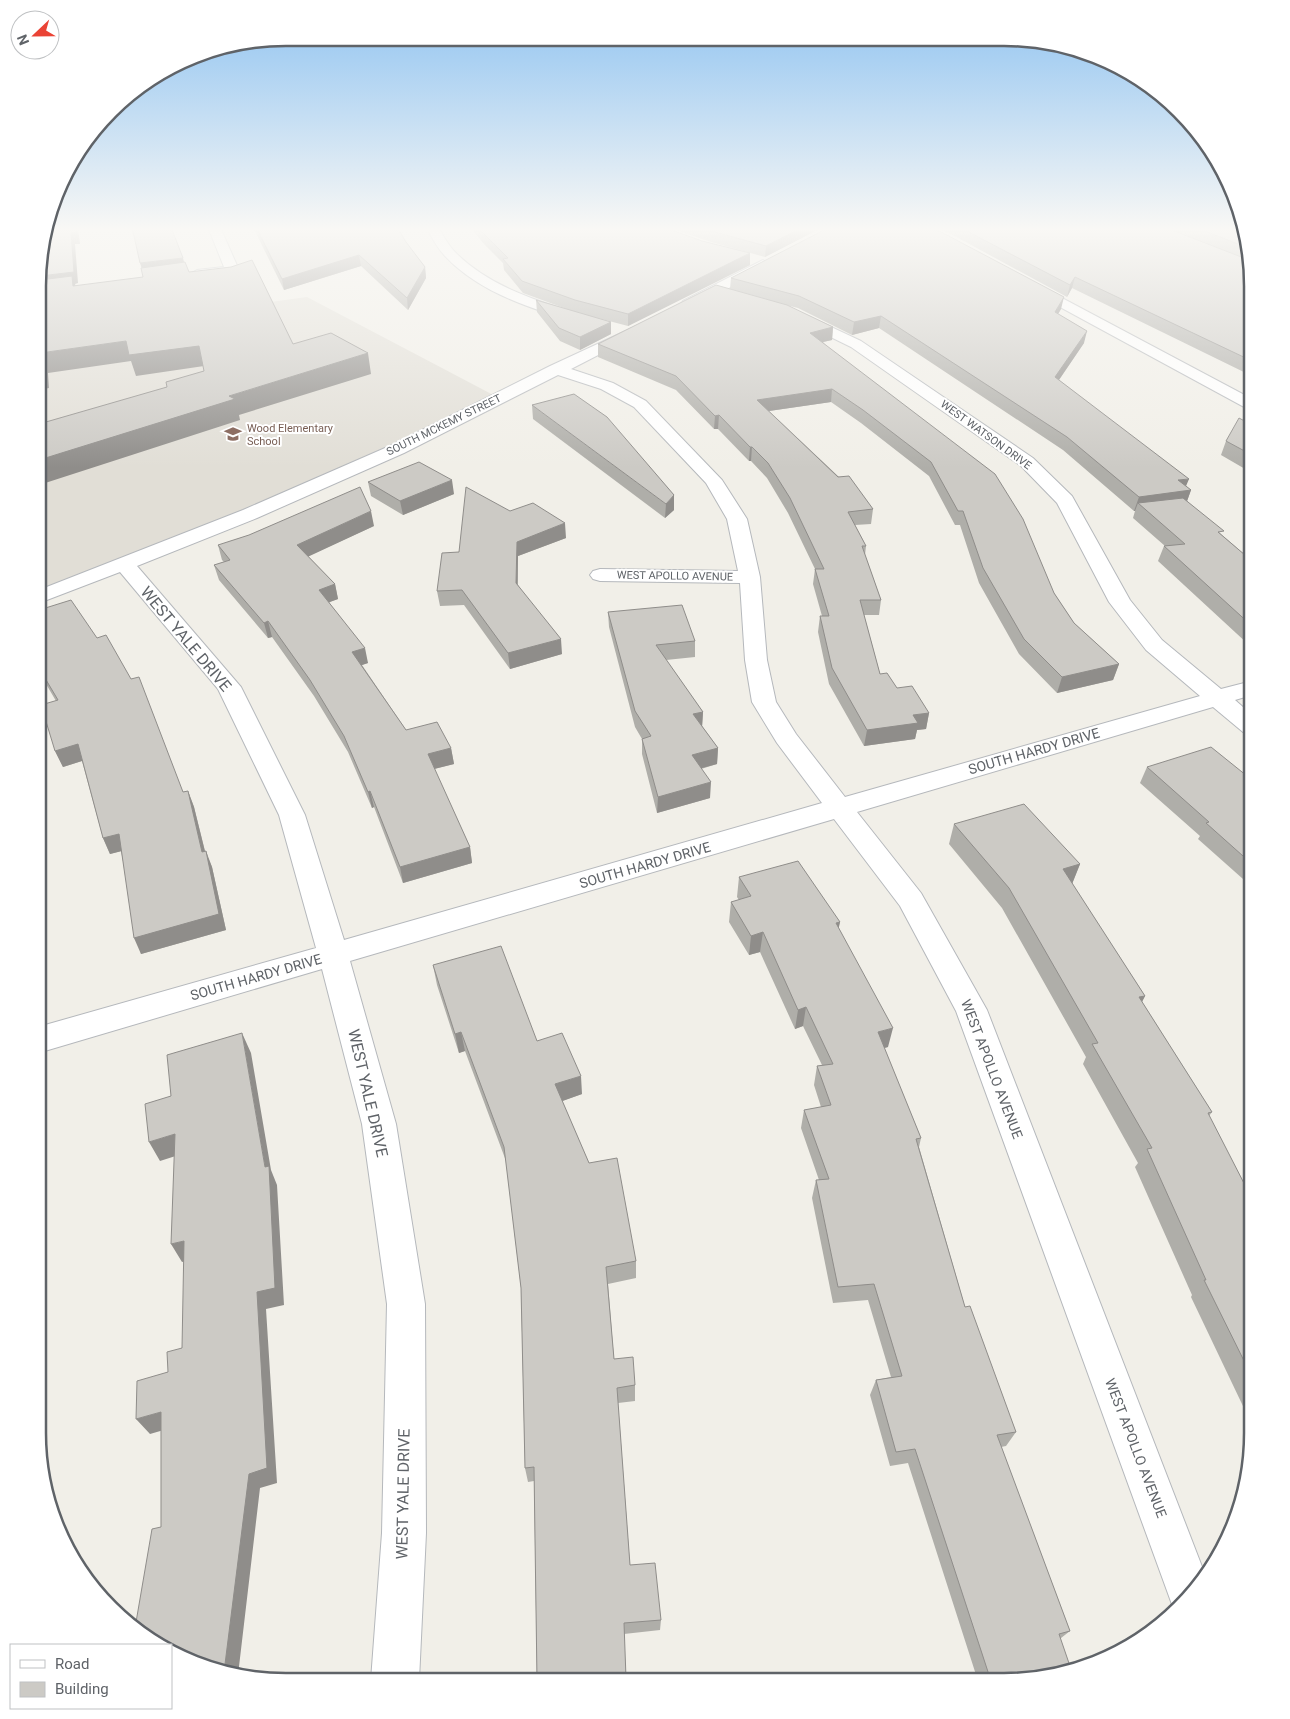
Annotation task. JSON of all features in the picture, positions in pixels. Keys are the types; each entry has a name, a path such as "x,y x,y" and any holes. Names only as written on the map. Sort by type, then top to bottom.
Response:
{"street":[{"path":"541,307 583,320"},
{"path":"673,311 681,307"},
{"path":"1072,307 1244,400"},
{"name":"WEST WATSON DRIVE","path":"783,310 792,312 856,344 1027,462 1064,500 1120,602 1154,646 1244,720"},
{"name":"SOUTH MCKEMY STREET","path":"46,594 125,565 250,514 398,449 636,329 609,327"},
{"name":"WEST APOLLO AVENUE","path":"556,370 607,386 640,404 706,473 737,520 750,577 756,660 764,702 786,738 910,900 972,1010 1187,1587"},
{"name":"WEST YALE DRIVE","path":"125,565 229,686 292,815 333,954 379,1124 406,1304 404,1533 395,1673"},
{"name":"WEST APOLLO AVENUE","path":"600,575 750,577"},
{"name":"SOUTH HARDY DRIVE","path":"46,1038 1244,690"}],"shaded area":[{"name":"Wood Elementary School","path":"231,307 326,307 499,398 398,449 46,594 46,332"}],"building":[{"path":"46,307 275,307 293,344 331,333 368,353 229,396 235,399 46,458 46,422 167,387 166,382 204,371 199,346 129,355 126,341 46,352"},
{"path":"542,307 561,307 611,322 580,337 559,328"},
{"path":"602,307 642,307 628,314"},
{"path":"672,307 792,307 833,327 810,333 995,474 1023,519 1054,593 1074,623 1119,664 1062,677 1024,639 983,568 963,511 958,511 931,462 863,410 832,389 757,400 838,477 849,476 873,509 848,512 866,546 862,546 881,600 860,600 880,674 887,673 897,688 912,686 929,713 913,715 918,723 867,730 832,668 820,616 829,616 815,569 824,569 790,498 768,463 719,415 715,416 676,376 598,344"},
{"path":"823,307 1058,307 1055,312 1087,331 1055,377 1189,479 1178,480 1191,490 1139,497 1067,437 881,316 854,322"},
{"path":"1139,307 1244,307 1244,357"},
{"path":"574,394 607,417 674,495 666,504 532,405"},
{"path":"1239,418 1244,421 1244,451 1226,441"},
{"path":"419,462 452,480 400,501 368,482"},
{"path":"360,487 371,511 297,545 335,584 319,590 365,648 352,652 406,730 437,722 451,748 428,754 470,847 400,867 370,791 368,792 344,736 310,680 268,621 264,623 214,565 230,560 218,545 249,535"},
{"path":"466,487 510,511 533,503 565,523 517,542 516,583 561,639 508,653 462,590 437,591 442,553 459,552"},
{"path":"1183,498 1224,531 1218,532 1244,554 1244,619 1164,546 1185,544 1138,503"},
{"path":"71,600 97,638 106,635 131,679 139,677 183,792 188,791 202,852 206,851 219,914 134,938 119,834 103,838 78,744 55,751 46,721 46,704 58,700 46,680 46,608"},
{"path":"682,605 695,641 656,645 703,712 693,714 718,748 692,755 711,782 658,797 642,739 651,736 635,711 608,612"},
{"path":"1211,747 1244,774 1244,857 1206,823 1209,822 1147,767"},
{"path":"1024,804 1080,864 1063,869 1145,996 1139,997 1212,1112 1208,1113 1244,1183 1244,1361 1204,1280 1206,1280 1147,1149 1152,1148 1092,1044 1098,1043 1009,888 954,824"},
{"path":"798,861 840,922 836,923 893,1028 878,1032 921,1138 916,1139 965,1307 970,1306 1016,1432 997,1435 1070,1631 1059,1634 1069,1664 1036,1671 988,1673 915,1449 896,1452 876,1380 902,1376 874,1284 838,1287 816,1180 829,1179 804,1110 831,1105 817,1066 833,1064 806,1007 798,1010 763,932 751,936 731,902 751,896 739,877"},
{"path":"501,946 537,1041 562,1033 581,1076 555,1084 589,1163 617,1158 636,1261 606,1267 614,1359 633,1357 635,1385 617,1388 630,1565 655,1563 661,1620 624,1623 626,1673 537,1673 534,1467 525,1468 521,1288 504,1147 461,1032 455,1034 433,965"},
{"path":"242,1033 265,1167 269,1166 275,1288 257,1292 267,1468 249,1474 225,1665 194,1655 166,1641 136,1620 152,1529 161,1527 161,1412 136,1419 137,1381 168,1372 167,1352 182,1348 184,1241 171,1244 175,1134 149,1142 145,1104 171,1096 167,1055"}],"place":[{"name":"Wood Elementary School","path":"233,434"}]}
